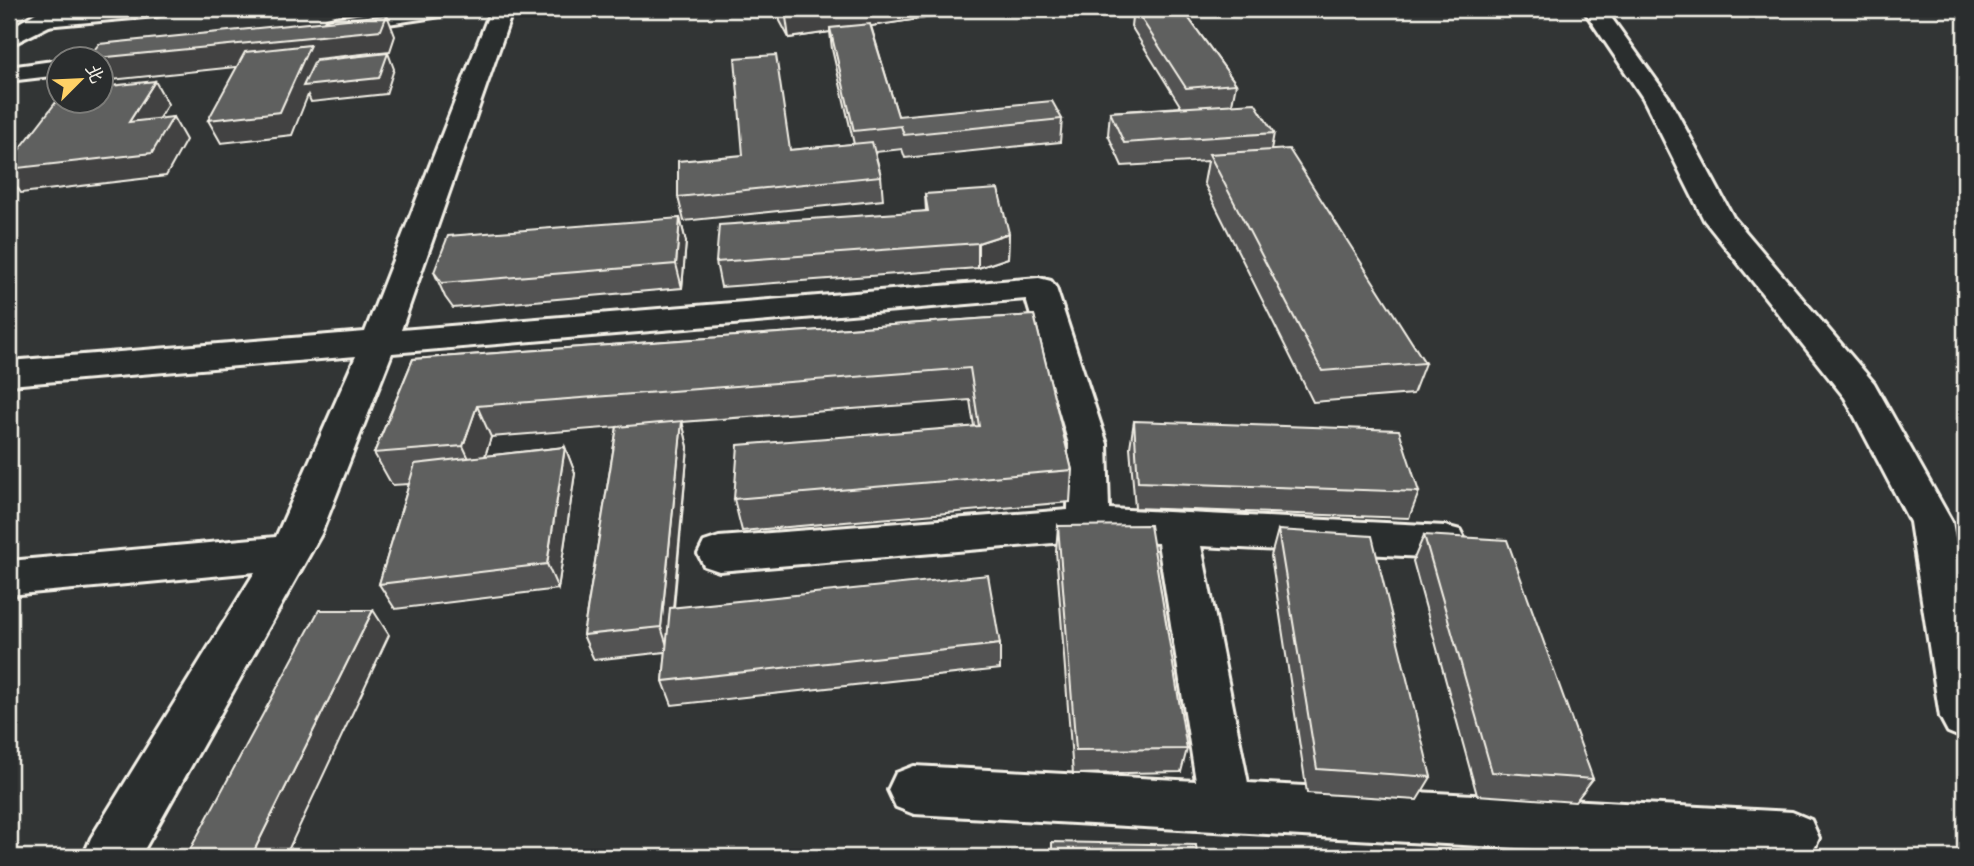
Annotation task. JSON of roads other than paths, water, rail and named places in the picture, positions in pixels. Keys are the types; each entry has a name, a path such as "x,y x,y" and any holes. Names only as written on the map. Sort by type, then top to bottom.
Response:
{"main road":[{"path":"9,39 50,14 156,9"},
{"path":"319,27 441,9"},
{"path":"110,857 300,534 379,342 502,9"},
{"path":"1594,9 1656,98 1719,220 1861,392 1930,522 1965,717"},
{"path":"9,74 46,69"},
{"path":"9,373 1039,288 1088,444 1088,524"},
{"path":"719,554 1088,524 1445,542"},
{"path":"1177,529 1226,807"},
{"path":"9,578 290,552"},
{"path":"914,790 1792,838"}]}
